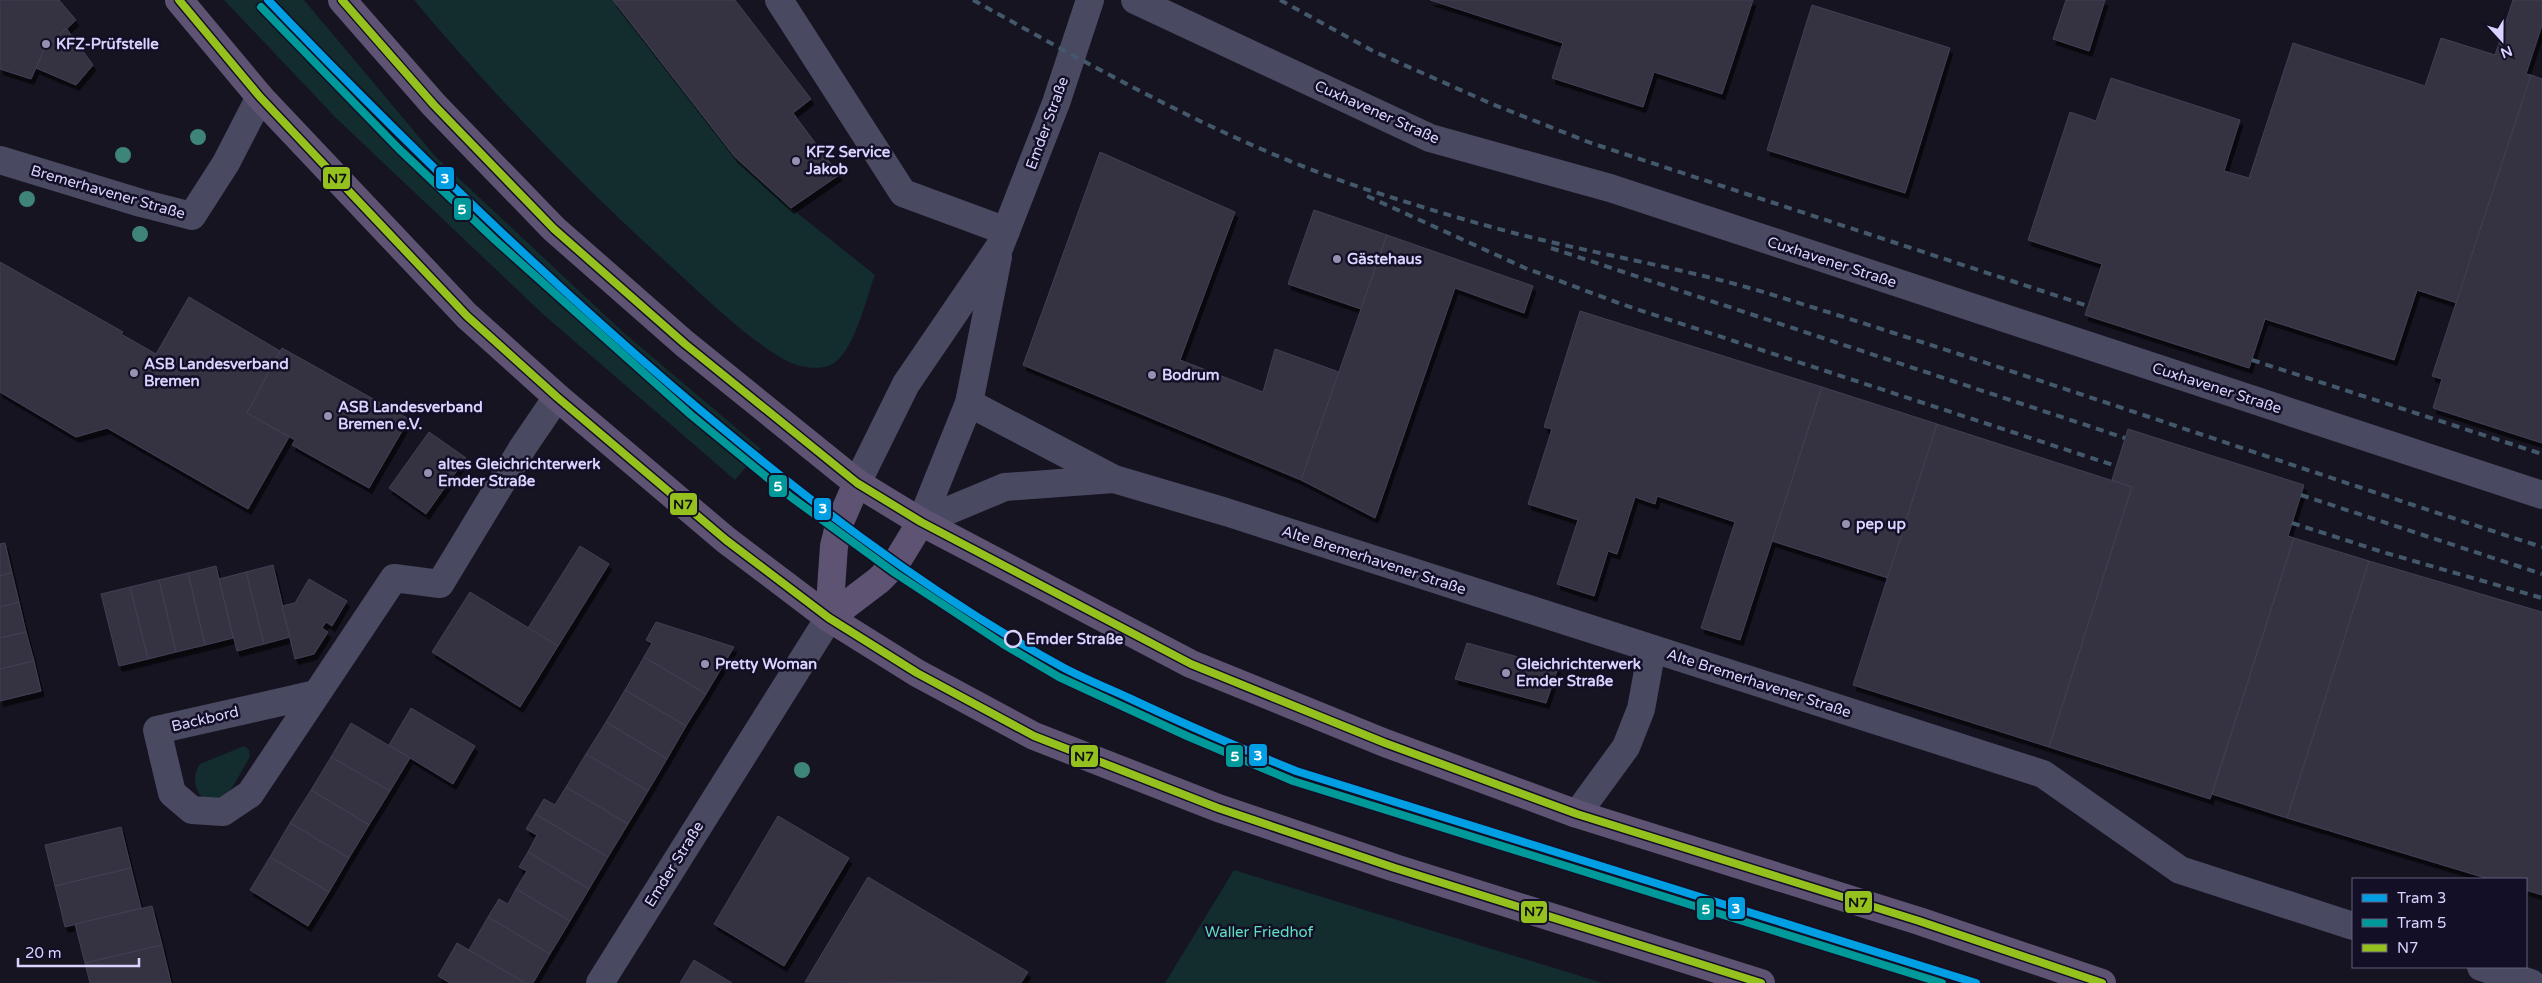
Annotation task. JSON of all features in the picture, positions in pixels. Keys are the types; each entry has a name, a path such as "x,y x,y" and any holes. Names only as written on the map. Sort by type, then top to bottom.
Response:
{"main road":[{"path":"179,0 260,97 467,316 557,397 726,540 829,618 916,673 1034,736 1218,808 1386,865 1761,983"},
{"path":"342,0 434,105 554,230 685,344 857,483 920,522 1191,664 1385,743 1577,814 1919,920 2102,983"},
{"name":"Emder Straße","path":"829,618 834,546 840,522 857,483"},
{"name":"Emder Straße","path":"829,618 879,580 896,563 920,522"}],"street":[{"path":"779,0 903,194 1003,238"},
{"name":"Emder Straße","path":"920,522 969,403 1003,238 1056,103 1090,0"},
{"name":"Cuxhavener Straße","path":"1135,0 1430,138 1610,188 2542,495"},
{"name":"Bremerhavener Straße","path":"0,160 141,203 192,216 226,163 260,97"},
{"name":"Emder Straße","path":"857,483 906,384 1003,238"},
{"name":"Backbord","path":"316,694 157,730 172,793 192,810 223,812 250,794 394,578 440,584 523,447 557,397"},
{"name":"Alte Bremerhavener Straße","path":"969,403 1114,478 2043,774 2180,870 2352,926"},
{"name":"Alte Bremerhavener Straße","path":"920,522 1005,487 1114,478"},
{"name":"Emder Straße","path":"600,983 829,618"},
{"path":"1577,814 1626,747 1641,709 1652,649"},
{"path":"2484,968 2531,983"}],"green space":[{"path":"224,0 304,0 435,156 624,333 761,449 735,480 544,315 335,117"},
{"path":"414,0 613,0 735,157 791,208 875,275 857,326 845,352 837,361 828,366 812,368 797,365 772,352 743,331 641,239 573,174 444,36"},
{"path":"244,746 249,750 250,757 227,794 216,800 209,800 203,797 198,792 195,779 196,771 200,764"},
{"name":"Waller Friedhof","path":"1234,870 1603,983 1165,983"}],"building":[{"path":"0,0 59,0 76,20 44,50 31,79 0,69"},
{"path":"613,0 735,0 811,99 793,113 839,175 791,208 735,157"},
{"path":"1430,0 1753,0 1722,94 1654,72 1643,107 1552,78 1563,43"},
{"path":"2066,0 2105,0 2089,51 2053,39"},
{"path":"2513,0 2542,0 2542,25 2526,74 2531,75 2457,303 2417,290 2394,360 2265,319 2249,368 2085,315 2102,264 2028,240 2070,112 2096,121 2111,78 2240,120 2224,171 2249,178 2293,43 2425,86 2441,38 2495,55"},
{"path":"1812,5 1950,48 1905,193 1767,150"},
{"path":"66,28 93,65 76,85 36,68 44,50"},
{"path":"2531,75 2542,79 2542,443 2433,408 2442,379 2432,376"},
{"path":"1100,152 1235,212 1180,360 1263,392 1275,349 1339,372 1301,480 1023,365"},
{"name":"Gästehaus","path":"1314,210 1387,235 1361,309 1288,284"},
{"path":"1387,235 1533,286 1524,313 1455,288 1375,518 1301,480"},
{"name":"ASB Landesverband Bremen","path":"0,262 123,332 121,334 156,354 189,297 280,351 247,413 289,437 248,509 107,428 76,437 0,392"},
{"path":"1580,311 1822,387 1740,640 1701,628 1735,522 1657,496 1655,504 1635,497 1617,554 1608,551 1594,596 1557,584 1578,520 1528,504 1552,429 1544,427"},
{"name":"ASB Landesverband Bremen e.V.","path":"282,348 409,419 369,488 292,445 295,440 247,413"},
{"path":"1822,387 1937,424 1888,578 1772,541"},
{"path":"1937,424 2132,487 2049,747 1853,685"},
{"path":"2128,429 2304,485 2288,536 2294,538 2210,799 2049,747 2132,487 2112,480"},
{"name":"altes Gleichrichterwerk Emder Straße","path":"429,432 466,458 426,514 389,488"},
{"path":"2294,538 2369,561 2287,818 2212,794"},
{"path":"5,543 12,573 0,576 0,544"},
{"path":"580,546 609,564 558,646 528,628"},
{"path":"2369,561 2542,612 2542,895 2527,890 2527,878 2486,878 2287,818"},
{"path":"273,565 290,637 264,644 246,572"},
{"path":"216,566 233,638 205,645 188,573"},
{"path":"246,572 264,644 237,651 219,579"},
{"path":"12,573 19,602 0,607 0,576"},
{"path":"188,573 205,645 176,652 159,580"},
{"path":"309,579 347,601 332,626 326,622 322,628 328,632 314,654 295,659 282,606 295,603"},
{"path":"159,580 176,652 148,659 130,587"},
{"path":"130,587 148,659 119,666 101,594"},
{"path":"470,592 558,646 520,707 432,652"},
{"path":"19,602 26,632 0,638 0,607"},
{"path":"656,622 734,647 706,694 644,657 652,643 646,640"},
{"path":"26,632 34,661 0,669 0,638"},
{"name":"Gleichrichterwerk Emder Straße","path":"1467,643 1558,668 1546,703 1455,679"},
{"path":"644,657 706,694 686,726 625,690"},
{"path":"34,661 41,691 0,701 0,669"},
{"path":"625,690 686,726 667,759 606,722"},
{"path":"411,708 475,746 453,784 389,745"},
{"path":"606,722 667,759 648,791 586,754"},
{"path":"351,723 410,758 390,791 331,757"},
{"path":"586,754 648,791 628,824 566,787"},
{"path":"331,757 390,791 369,825 311,790"},
{"path":"566,787 628,824 608,857 535,814 544,799 555,805"},
{"path":"311,790 369,825 349,858 290,823"},
{"path":"535,814 608,857 589,889 528,852 537,835 526,829"},
{"path":"778,816 849,858 784,966 714,924"},
{"path":"290,823 349,858 329,892 270,857"},
{"path":"121,827 131,868 55,886 45,845"},
{"path":"528,852 589,889 570,921 516,889 527,871 519,867"},
{"path":"270,857 329,892 308,926 250,890"},
{"path":"131,868 141,908 65,927 55,886"},
{"path":"868,877 1028,972 1021,983 805,982"},
{"path":"516,889 570,921 550,954 488,917 499,899 508,904"},
{"path":"152,906 162,945 85,963 75,924"},
{"path":"488,917 550,954 533,983 525,983 469,950"},
{"path":"457,943 525,983 450,983 438,976"},
{"path":"162,945 171,983 90,983 85,963"},
{"path":"694,960 732,983 680,983"}],"railway":[{"path":"973,0 1173,108 1275,155 1328,176 1421,207 1502,230 1685,272 1770,294 1867,324 2542,547"},
{"path":"1280,0 1373,51 1492,104 1591,143 2088,306"},
{"path":"1367,196 1525,268 1624,305 2116,466"},
{"path":"1551,248 2125,438"},
{"path":"2252,360 2542,454"},
{"path":"2301,495 2542,574"},
{"path":"2292,523 2386,553 2542,598"}],"tram line":[{"name":"3","path":"268,0 415,150 516,247 620,341 719,426 861,538 910,573 1012,638 1064,668 1233,745 1296,771 1976,983"},
{"name":"5","path":"261,7 399,149 495,240 691,415 791,497 895,573 1003,644 1059,677 1187,736 1293,781 1942,983"}],"transit line":[{"name":"N7","path":"179,0 260,97 467,316 557,397 726,540 829,618 917,673 1034,736 1218,808 1395,868 1761,983"},
{"name":"N7","path":"342,0 434,105 554,229 685,344 857,483 921,522 1191,664 1385,743 1577,814 1919,921 2102,983"}],"place":[{"name":"KFZ-Prüfstelle","path":"46,44"},
{"name":"KFZ Service Jakob","path":"796,161"},
{"name":"Gästehaus","path":"1337,259"},
{"name":"ASB Landesverband Bremen","path":"134,373"},
{"name":"Bodrum","path":"1152,375"},
{"name":"ASB Landesverband Bremen e.V.","path":"328,416"},
{"name":"altes Gleichrichterwerk Emder Straße","path":"428,473"},
{"name":"pep up","path":"1846,524"},
{"name":"Emder Straße","path":"1013,639"},
{"name":"Pretty Woman","path":"705,664"},
{"name":"Gleichrichterwerk Emder Straße","path":"1506,673"}]}
